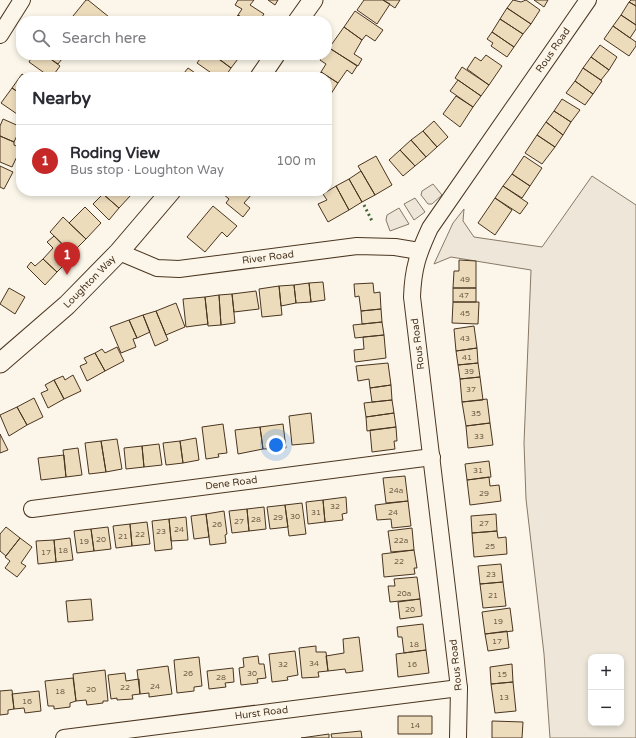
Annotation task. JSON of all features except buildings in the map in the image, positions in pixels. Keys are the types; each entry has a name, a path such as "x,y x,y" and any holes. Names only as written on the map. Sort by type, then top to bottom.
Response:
{"street":[{"path":"0,36 22,0"},
{"path":"301,16 312,0"},
{"name":"Rous Road","path":"458,738 459,688 412,297 413,273 419,251 430,228 588,0"},
{"path":"263,72 272,60"},
{"name":"Loughton Way","path":"0,363 67,305 119,252 167,196"},
{"name":"River Road","path":"119,252 157,268 178,269 357,246 394,247 419,251"},
{"name":"Dene Road","path":"32,509 432,458"},
{"name":"Hurst Road","path":"64,738 459,688"}],"shaded area":[{"path":"592,176 636,205 636,738 550,738 544,654 526,499 524,443 531,270 451,257 434,264 453,223 464,209 463,221 474,237 542,247"},
{"path":"433,184 442,195 432,204 428,204 421,195 422,191"},
{"path":"415,198 425,212 414,220 404,204"},
{"path":"399,208 409,224 390,231 386,220 387,215"}],"hedge":[{"path":"364,205 372,221"}],"place":[{"name":"Roding View","path":"67,275"}]}
